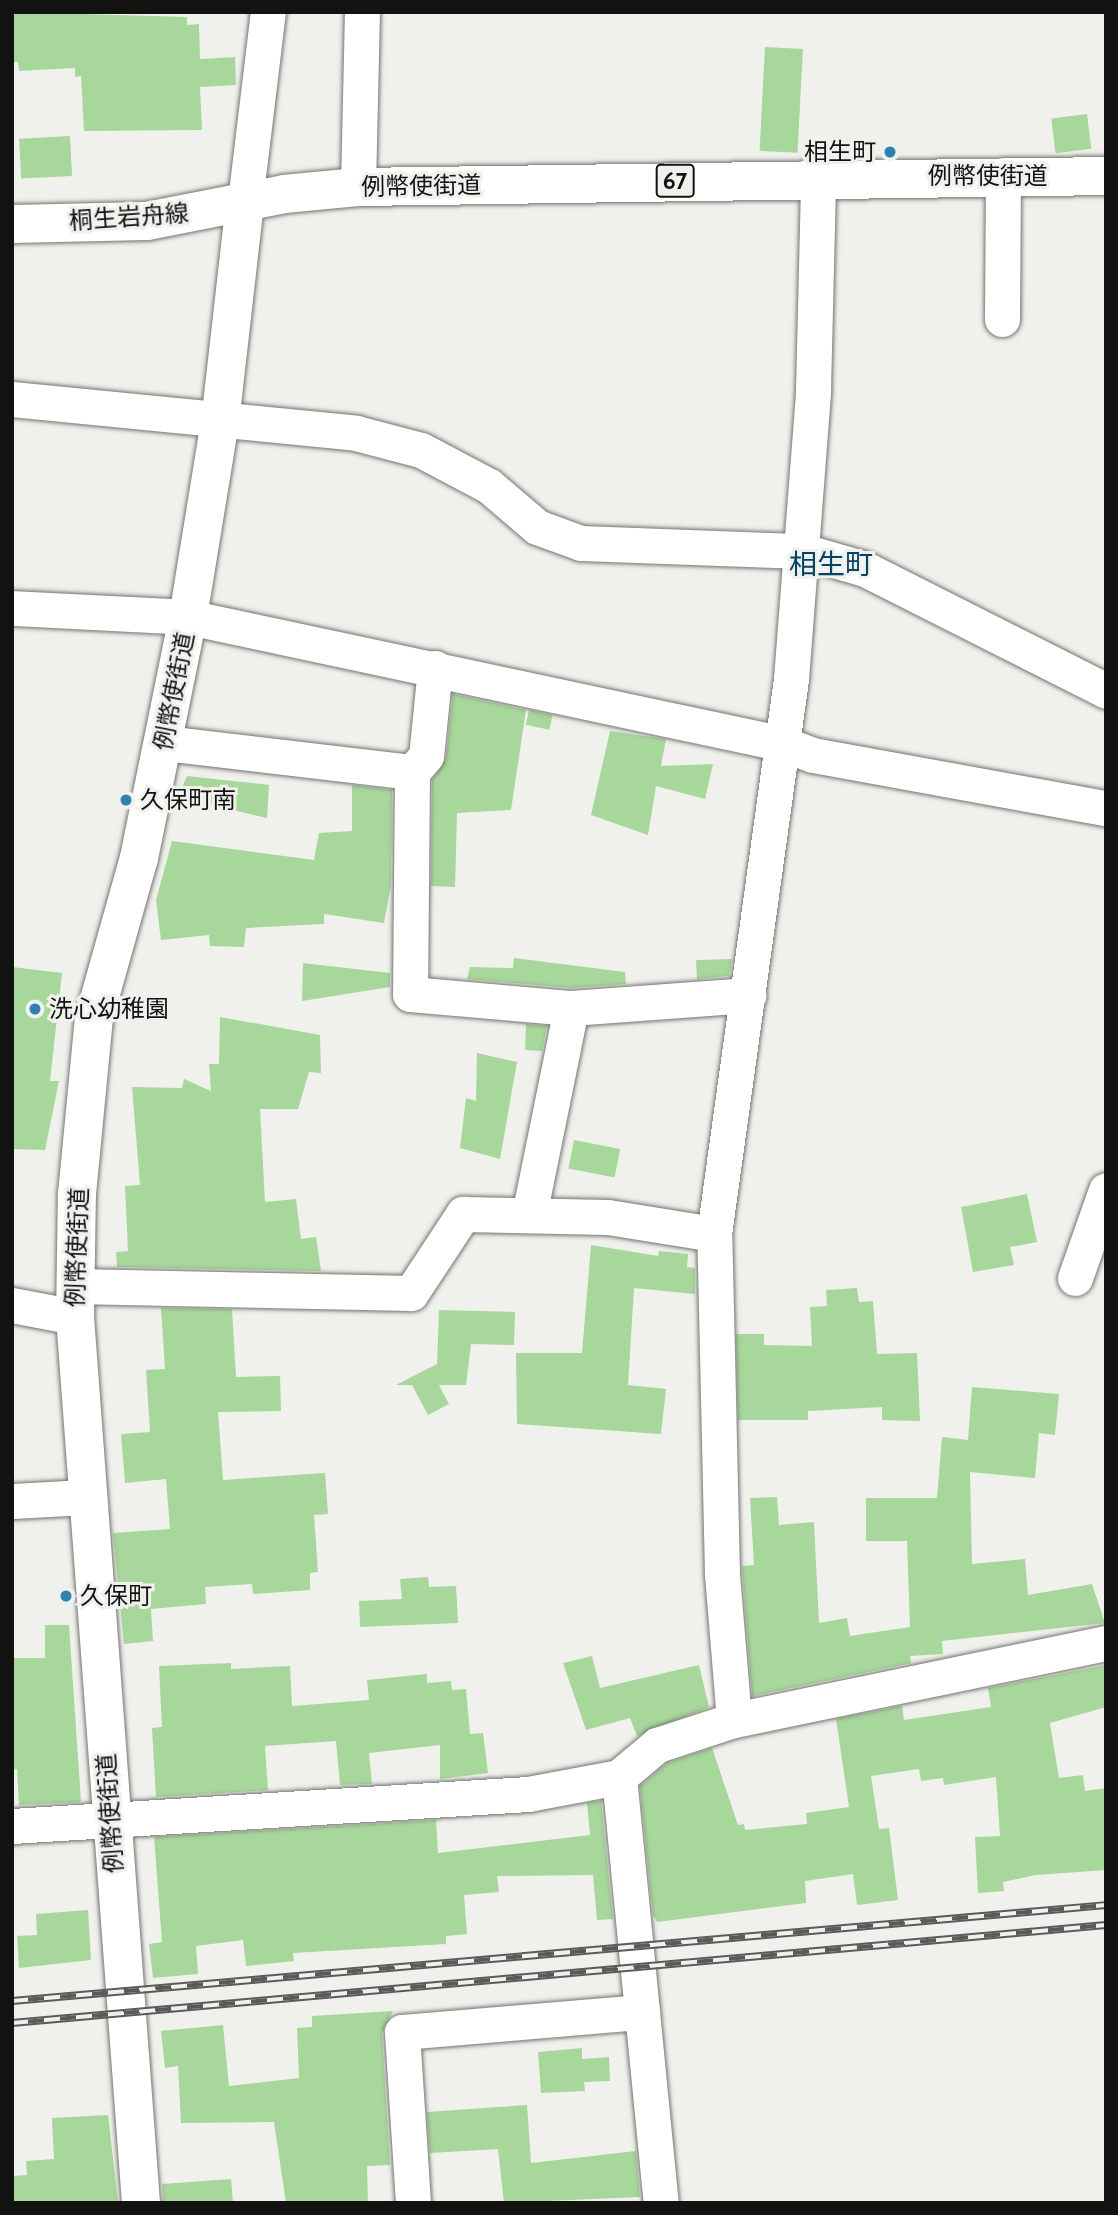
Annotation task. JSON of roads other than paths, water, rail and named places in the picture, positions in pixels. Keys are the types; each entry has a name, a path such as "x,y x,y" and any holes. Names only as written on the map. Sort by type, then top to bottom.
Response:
{"street":[{"path":"245,201 268,12"},
{"path":"358,187 362,12"},
{"path":"1002,319 1003,175"},
{"name":"例幣使街道","path":"141,2203 86,1497 75,1302 77,1194 94,1018 164,743 188,617 220,422 245,201 358,187 1003,175 1106,176"},
{"path":"734,1720 722,1574 714,1234 784,744 803,551 818,178"},
{"name":"桐生岩舟線","path":"12,224 147,221 245,201"},
{"path":"12,399 220,422 356,433 421,450 489,486 537,527 581,542 803,551 866,569 1106,691"},
{"path":"12,608 188,617 784,744 813,755 1106,808"},
{"path":"435,668 426,756 412,772 410,994 571,1008 749,995"},
{"path":"164,743 412,772"},
{"path":"529,1215 571,1008"},
{"path":"1075,1278 1106,1190"},
{"path":"12,1305 411,1293 463,1214 608,1217 714,1234"},
{"path":"12,1501 86,1497"},
{"path":"12,1826 528,1794 619,1777 657,1745 734,1720 1106,1643"},
{"path":"619,1777 642,2012 650,2202"},
{"path":"413,2203 402,2032 642,2012"}],"railway":[{"path":"12,2001 1106,1905"},
{"path":"12,2023 1106,1925"}],"place":[{"name":"相生町","path":"890,152"},
{"name":"久保町南","path":"126,800"},
{"name":"洗心幼稚園","path":"35,1009"},
{"name":"久保町","path":"66,1596"}],"district":[{"name":"相生町","path":"831,564"}]}
